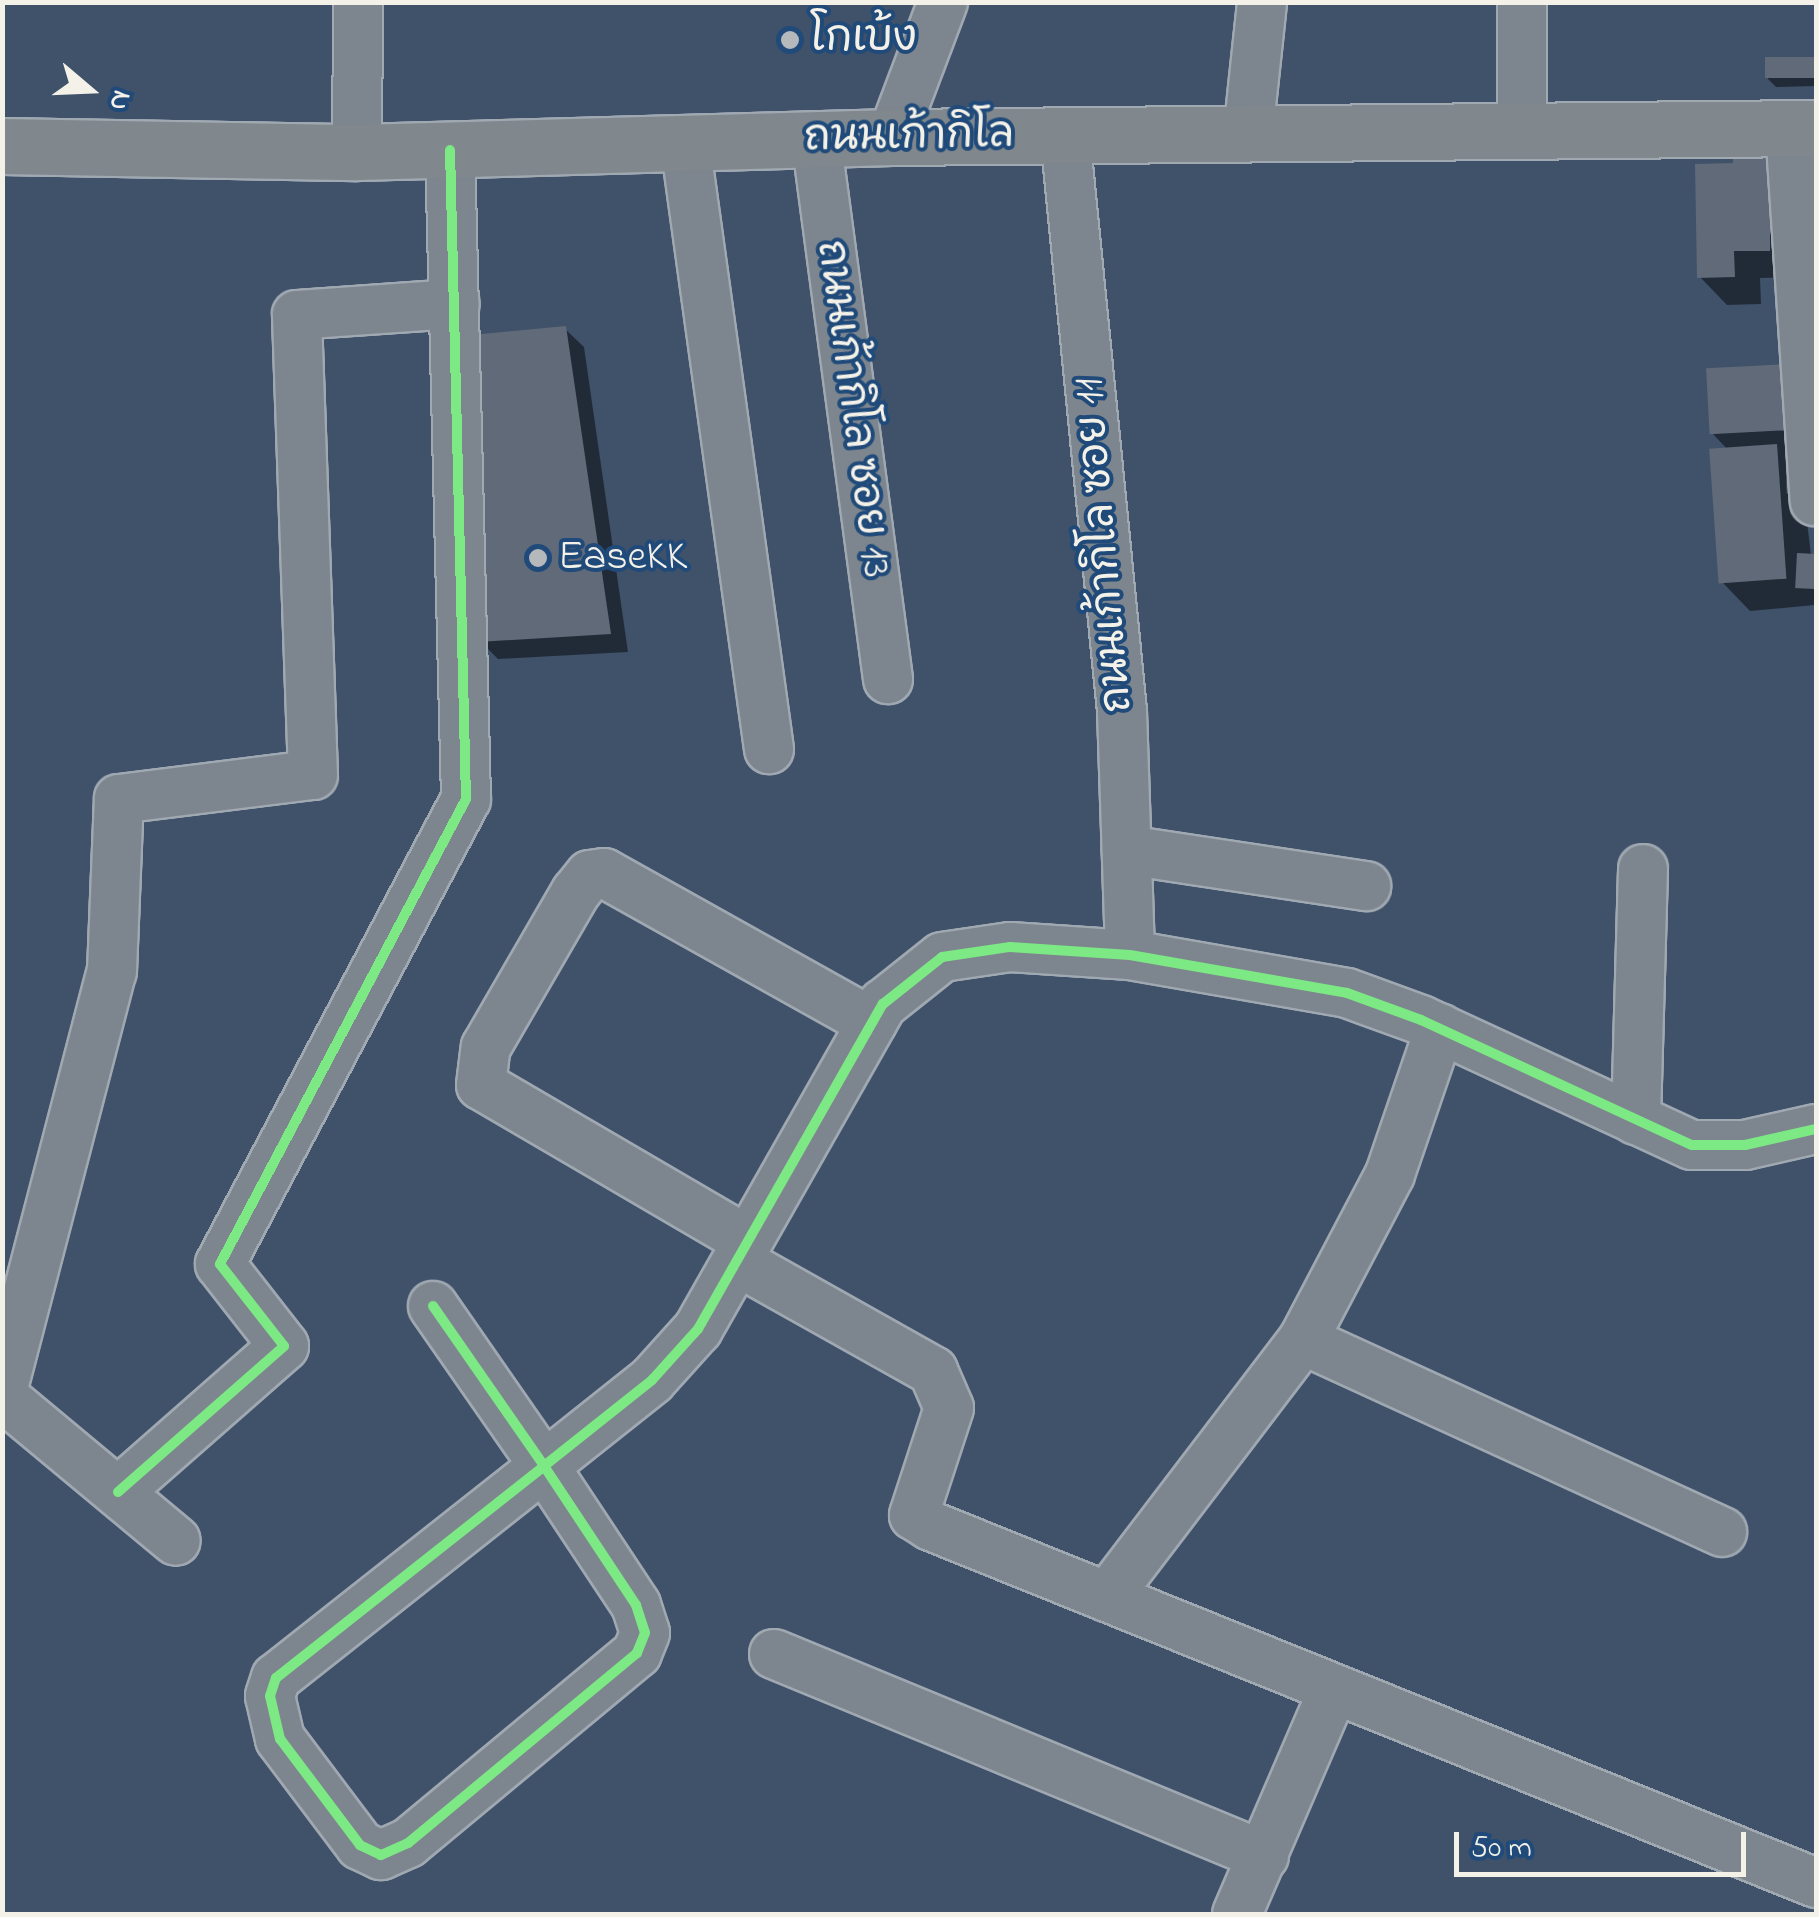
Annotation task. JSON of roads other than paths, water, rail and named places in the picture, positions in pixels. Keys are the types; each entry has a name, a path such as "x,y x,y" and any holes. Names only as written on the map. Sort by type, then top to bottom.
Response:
{"main road":[{"name":"ถนนเก้ากิโล","path":"2,146 357,152 816,138 1803,128"}],"street":[{"path":"357,152 358,2"},
{"path":"892,137 943,2"},
{"path":"1248,134 1262,2"},
{"path":"1522,2 1522,131"},
{"path":"1803,128 1815,501"},
{"name":"ถนนเก้ากิโล ซอย 11","path":"1065,135 1122,711 1130,955"},
{"name":"ถนนเก้ากิโล ซอย 13","path":"816,138 888,679"},
{"path":"685,143 769,749"},
{"path":"118,1492 284,1346 220,1264 466,799 450,150"},
{"path":"176,1540 2,1394 112,971 118,798 313,776 297,315 455,304"},
{"path":"1127,850 1366,886"},
{"path":"1636,1120 1643,870"},
{"path":"872,1023 604,874 590,875 576,892 486,1047 481,1085 933,1371 949,1408 914,1515 1107,1597 1816,1883"},
{"path":"432,1306 544,1466 636,1605 646,1634 622,1666 408,1843 380,1854 360,1845 280,1739 270,1696 276,1678 544,1466 652,1380 698,1329 883,1004 942,957 1010,948 1130,955 1348,993 1440,1028 1692,1144 1745,1145 1816,1129"},
{"path":"1107,1597 1303,1340 1390,1174 1440,1028"},
{"path":"1303,1340 1722,1532"},
{"path":"774,1654 1264,1856"},
{"path":"1237,1914 1334,1689"}],"place":[{"name":"โกเบ้ง","path":"790,40"},
{"name":"EaseKK","path":"538,558"}]}
